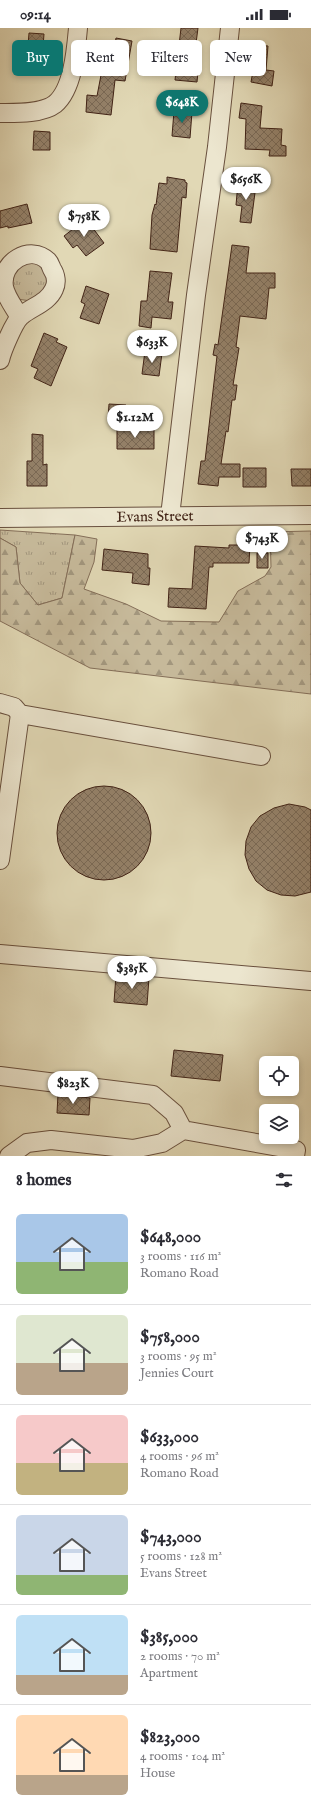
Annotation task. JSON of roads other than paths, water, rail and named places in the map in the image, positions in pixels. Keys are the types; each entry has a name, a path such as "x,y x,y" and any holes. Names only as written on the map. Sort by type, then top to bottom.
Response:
{"street":[{"path":"0,112 31,113 54,104 65,90 70,78 78,28"},
{"path":"170,516 196,295 217,147 230,28"},
{"path":"0,360 5,344 20,316"},
{"name":"Evans Street","path":"0,518 311,515"},
{"path":"0,703 14,707 20,714 261,756"},
{"path":"0,860 20,714"},
{"path":"0,954 311,981"},
{"path":"0,1076 153,1095 174,1112 183,1130"},
{"path":"9,1156 27,1143 52,1140 133,1149 162,1143 183,1130 296,1150 296,1156"}]}
